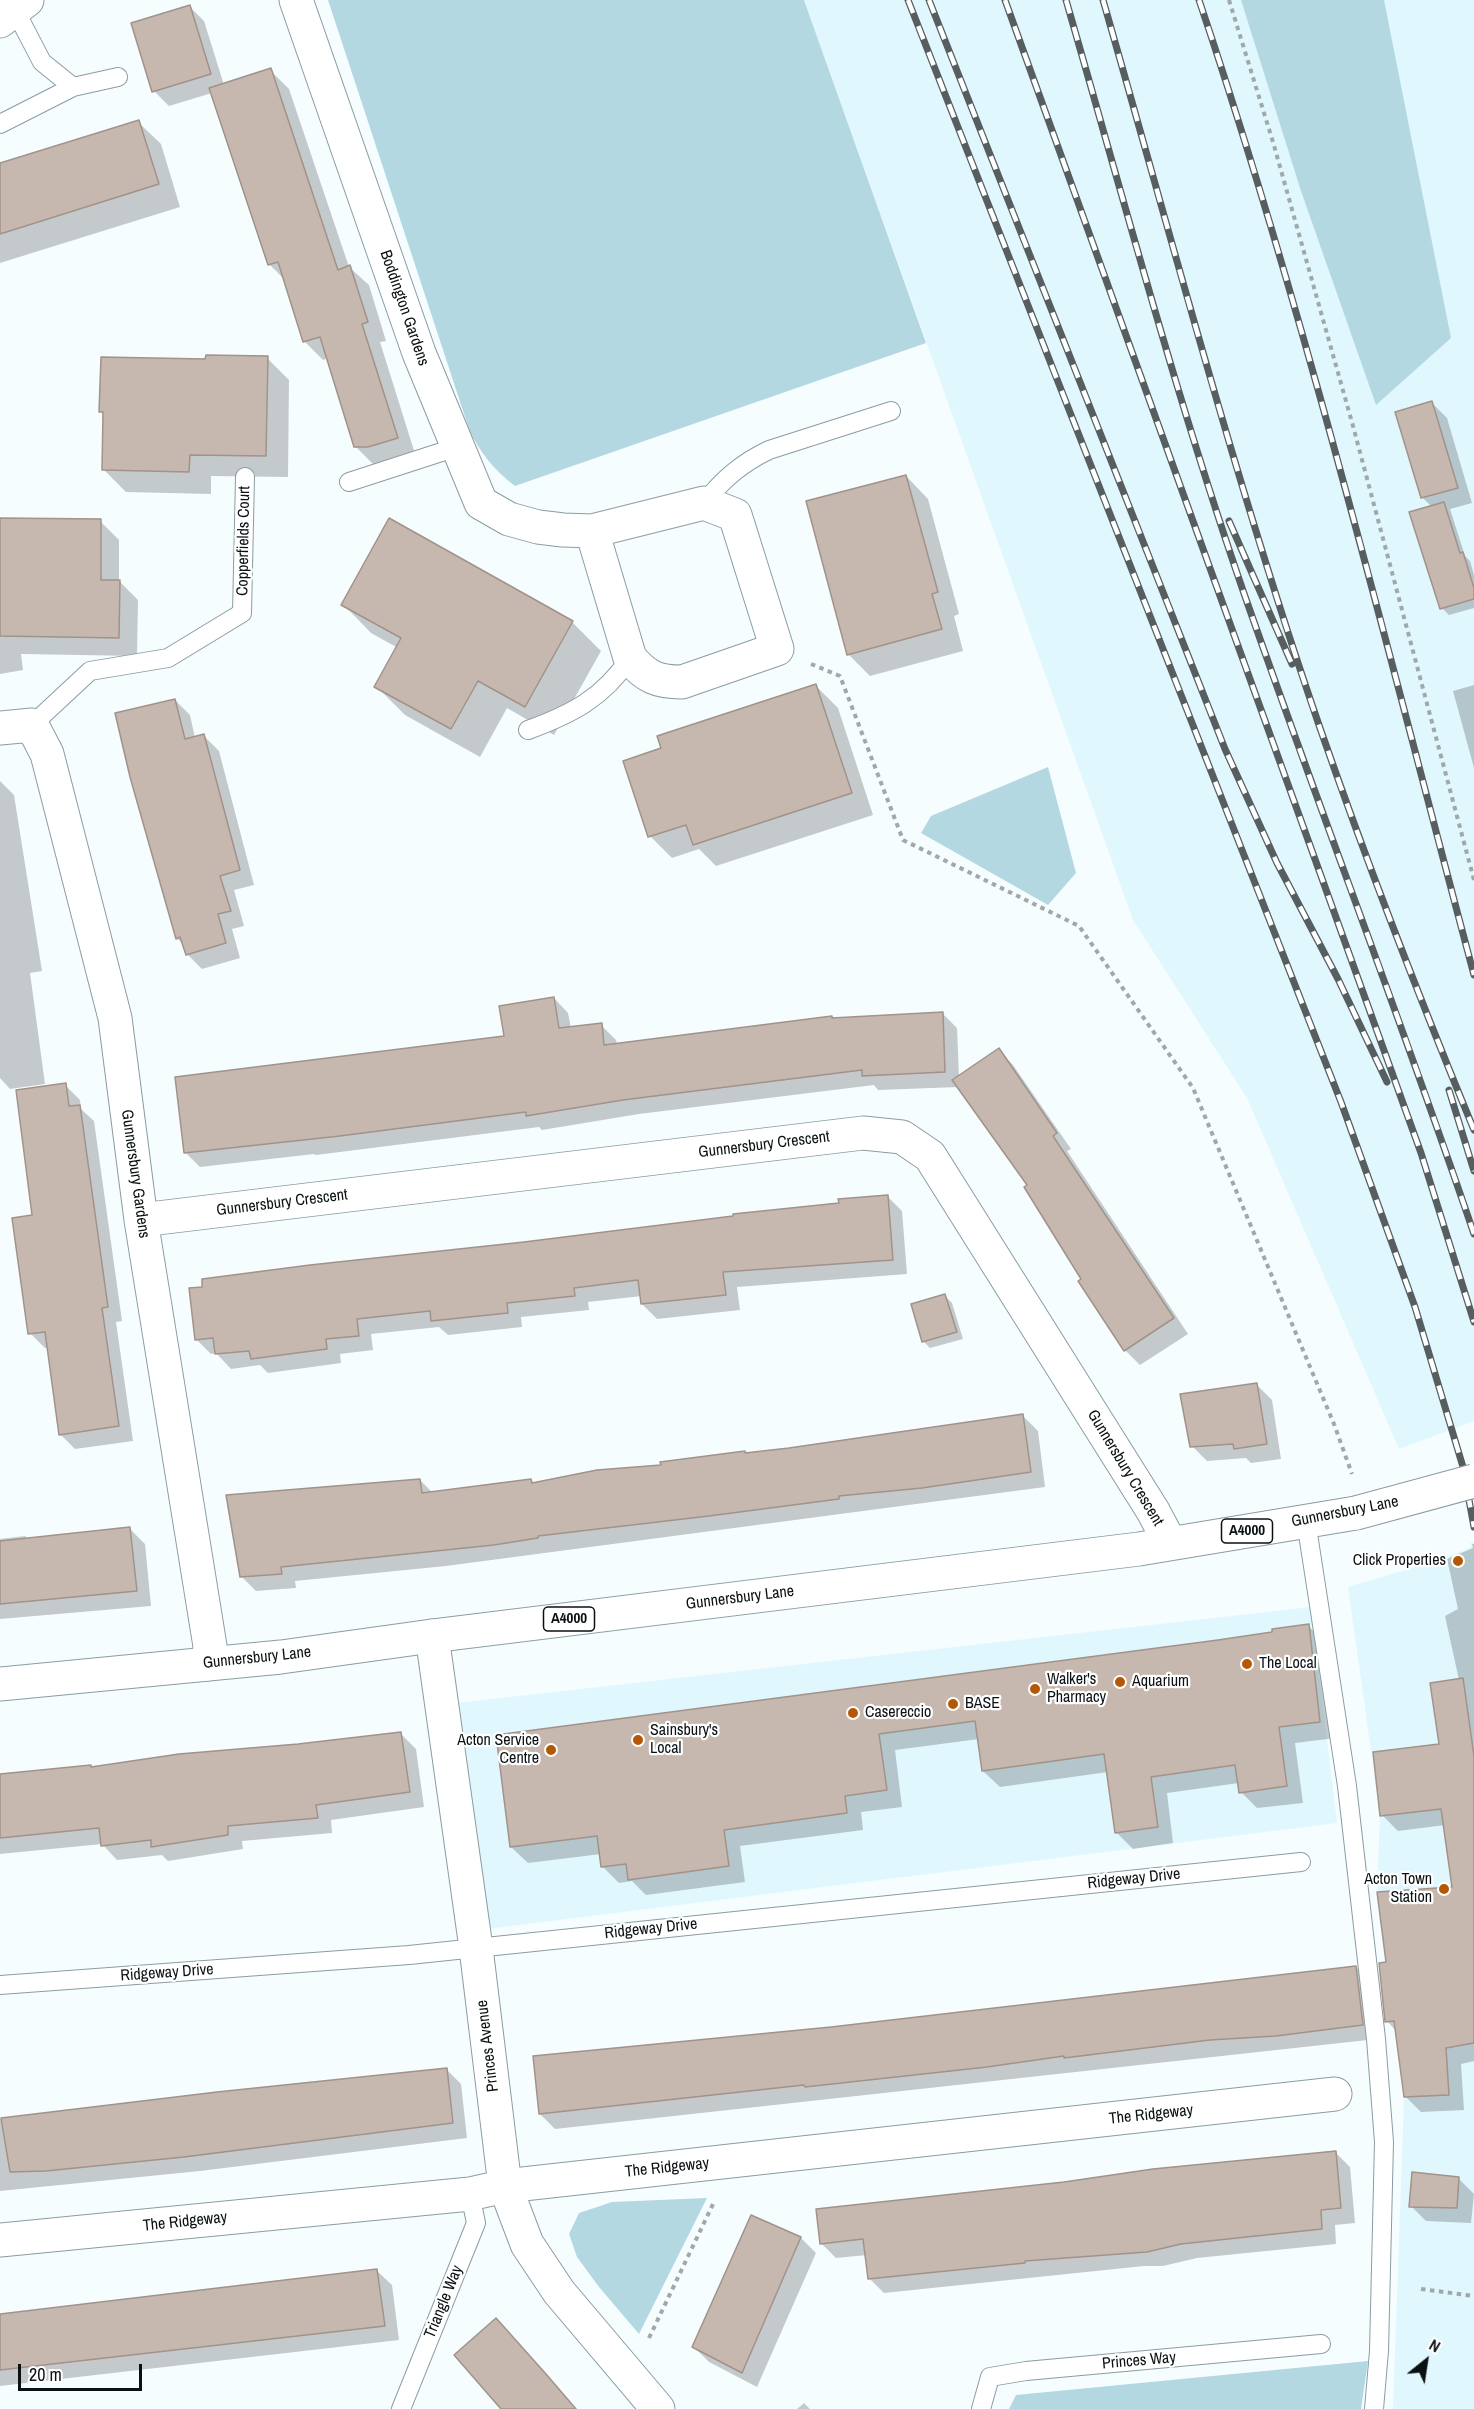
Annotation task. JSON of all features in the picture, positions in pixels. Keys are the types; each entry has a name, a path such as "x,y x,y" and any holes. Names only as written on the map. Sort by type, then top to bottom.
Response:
{"street":[{"name":"Boddington Gardens","path":"296,0 419,353 481,503 509,519 538,526 592,531 704,503"},
{"path":"592,531 630,658 644,674 666,682 682,682 777,649 735,516 704,503"},
{"name":"Gunnersbury Gardens","path":"16,727 47,754 115,1018 141,1220 210,1646 208,1664"},
{"name":"Gunnersbury Crescent","path":"141,1220 863,1133 902,1137 930,1156 1153,1511 1170,1543"},
{"name":"Gunnersbury Lane","path":"0,1684 281,1657 432,1636 1115,1552 1361,1512 1474,1481"},
{"name":"Princes Avenue","path":"432,1636 476,1948 505,2186 527,2244 559,2292 658,2409"},
{"name":"The Ridgeway","path":"0,2240 470,2194 505,2186 1335,2094"}],"lane":[{"path":"14,10 42,62 73,87"},
{"path":"0,123 73,87 118,77"},
{"path":"704,503 721,482 761,454 891,411"},
{"path":"349,482 457,447"},
{"name":"Copperfields Court","path":"16,727 90,671 168,658 242,613 245,477"},
{"path":"528,730 566,716 585,704 621,671 630,658"},
{"path":"1306,1521 1347,1786 1379,2073 1384,2142 1379,2351 1374,2409"},
{"name":"Ridgeway Drive","path":"0,1985 409,1955 1300,1862"},
{"name":"Triangle Way","path":"401,2409 476,2223 470,2194"},
{"name":"Princes Way","path":"981,2409 990,2378 1026,2371 1321,2344"}],"path":[{"path":"1229,0 1273,142 1347,403 1474,880"},
{"path":"777,649 840,676 903,840 1079,926 1193,1088 1334,1424 1361,1512"},
{"path":"630,2377 734,2160"},
{"path":"1420,2289 1474,2296"}],"shaded area":[{"path":"328,0 804,0 926,343 515,486 488,460 469,429"},
{"path":"804,0 1474,0 1474,1421 1399,1449 1247,1098 1133,920"},
{"path":"1241,0 1384,0 1451,338 1376,405 1301,191"},
{"path":"1048,767 1076,873 1048,905 921,833 931,816"},
{"path":"1474,1542 1474,2409 1393,2409 1404,2097 1377,1892 1380,1815 1348,1587 1445,1558 1471,1547 1470,1543"},
{"path":"1311,1607 1337,1823 479,1930 456,1703"},
{"path":"707,2198 639,2334 577,2257 569,2234 579,2213 612,2202"},
{"path":"1368,2361 1361,2409 1009,2409 1016,2395"}],"building":[{"path":"190,5 211,74 152,92 131,23"},
{"path":"271,68 338,270 350,265 368,322 362,324 398,438 368,447 354,447 320,337 303,342 278,262 268,265 209,88"},
{"path":"139,120 159,184 0,234 0,163"},
{"path":"206,355 268,356 266,456 190,455 189,472 102,470 103,412 99,412 101,357 205,359"},
{"path":"1432,401 1458,488 1421,498 1395,412"},
{"path":"906,475 938,592 932,594 942,629 847,655 806,501"},
{"path":"1444,502 1460,553 1463,552 1474,588 1474,599 1440,609 1409,512"},
{"path":"0,518 101,519 101,580 120,580 119,638 0,636"},
{"path":"389,518 573,621 525,707 478,681 451,729 374,687 401,638 341,605"},
{"path":"816,684 852,793 693,845 686,825 648,837 623,761 661,748 657,736"},
{"path":"175,699 185,739 204,734 240,870 220,876 231,911 218,914 226,943 186,955 180,937 176,939 130,777 115,713"},
{"path":"554,997 559,1028 602,1023 604,1045 832,1016 832,1018 943,1012 945,1072 862,1076 862,1070 623,1100 526,1116 526,1112 184,1153 175,1077 504,1036 499,1006"},
{"path":"999,1048 1057,1133 1053,1136 1174,1318 1124,1351 1078,1281 1081,1279 1024,1187 1027,1185 952,1080"},
{"path":"66,1083 69,1106 80,1105 108,1307 102,1308 119,1426 59,1435 45,1332 28,1334 12,1218 32,1215 16,1090"},
{"path":"888,1195 893,1260 723,1272 726,1295 641,1304 638,1280 574,1288 575,1296 507,1303 508,1313 431,1321 430,1311 357,1319 359,1336 326,1339 327,1349 251,1359 249,1351 215,1354 213,1338 195,1340 189,1288 202,1287 202,1279 524,1242 733,1216 733,1214 839,1203 838,1199"},
{"path":"945,1294 957,1332 922,1342 911,1304"},
{"path":"1257,1383 1267,1444 1234,1449 1233,1444 1190,1447 1180,1394"},
{"path":"1023,1414 1031,1472 922,1488 839,1496 839,1499 709,1516 538,1536 538,1538 494,1545 281,1567 282,1574 240,1577 226,1495 420,1479 422,1493 531,1479 532,1483 597,1470 661,1465 660,1462 789,1448"},
{"path":"130,1527 137,1591 0,1604 0,1541"},
{"path":"1309,1624 1320,1722 1279,1727 1287,1786 1239,1793 1235,1765 1151,1777 1158,1827 1115,1833 1104,1754 982,1771 975,1721 879,1734 887,1790 845,1796 847,1813 724,1830 729,1866 628,1880 626,1864 601,1867 597,1836 510,1847 496,1735 1218,1640"},
{"name":"Acton Town Station","path":"1463,1678 1474,1756 1474,2043 1446,2048 1449,2095 1404,2097 1394,2021 1385,2022 1379,1963 1386,1962 1377,1892 1452,1887 1441,1809 1380,1816 1373,1752 1439,1744 1430,1683"},
{"path":"401,1732 410,1792 316,1805 318,1818 228,1826 228,1835 151,1847 151,1840 101,1846 99,1828 0,1838 0,1774 91,1765 91,1767 179,1754"},
{"path":"1356,1966 1363,2025 539,2114 533,2056 831,2027"},
{"path":"447,2068 453,2123 184,2157 46,2171 10,2172 1,2118"},
{"path":"1336,2151 1341,2208 1321,2210 1322,2229 1181,2244 1147,2252 1025,2261 1025,2263 868,2279 863,2239 820,2244 816,2209 1064,2182 1153,2169"},
{"path":"1412,2172 1459,2177 1457,2208 1409,2207"},
{"path":"751,2215 801,2237 742,2373 692,2347"},
{"path":"377,2269 385,2326 0,2370 0,2314"},
{"path":"496,2318 576,2409 501,2409 454,2355"}],"railway":[{"path":"908,0 1341,1102 1415,1307 1463,1467 1474,1527"},
{"path":"929,0 1225,749 1277,863 1338,979 1387,1082"},
{"path":"1005,0 1421,1153 1474,1322"},
{"path":"1066,0 1155,311 1227,543 1474,1234"},
{"path":"1103,0 1233,456 1290,638 1375,879 1474,1130"},
{"path":"1199,0 1238,120 1311,363 1474,975"},
{"path":"1229,521 1292,664"},
{"path":"1449,1090 1474,1171"}],"place":[{"name":"Click Properties","path":"1458,1561"},
{"name":"The Local","path":"1247,1664"},
{"name":"Aquarium","path":"1120,1682"},
{"name":"Walker's Pharmacy","path":"1035,1689"},
{"name":"BASE","path":"953,1704"},
{"name":"Casereccio","path":"853,1713"},
{"name":"Sainsbury's Local","path":"638,1740"},
{"name":"Acton Service Centre","path":"551,1750"},
{"name":"Acton Town Station","path":"1444,1889"}]}
